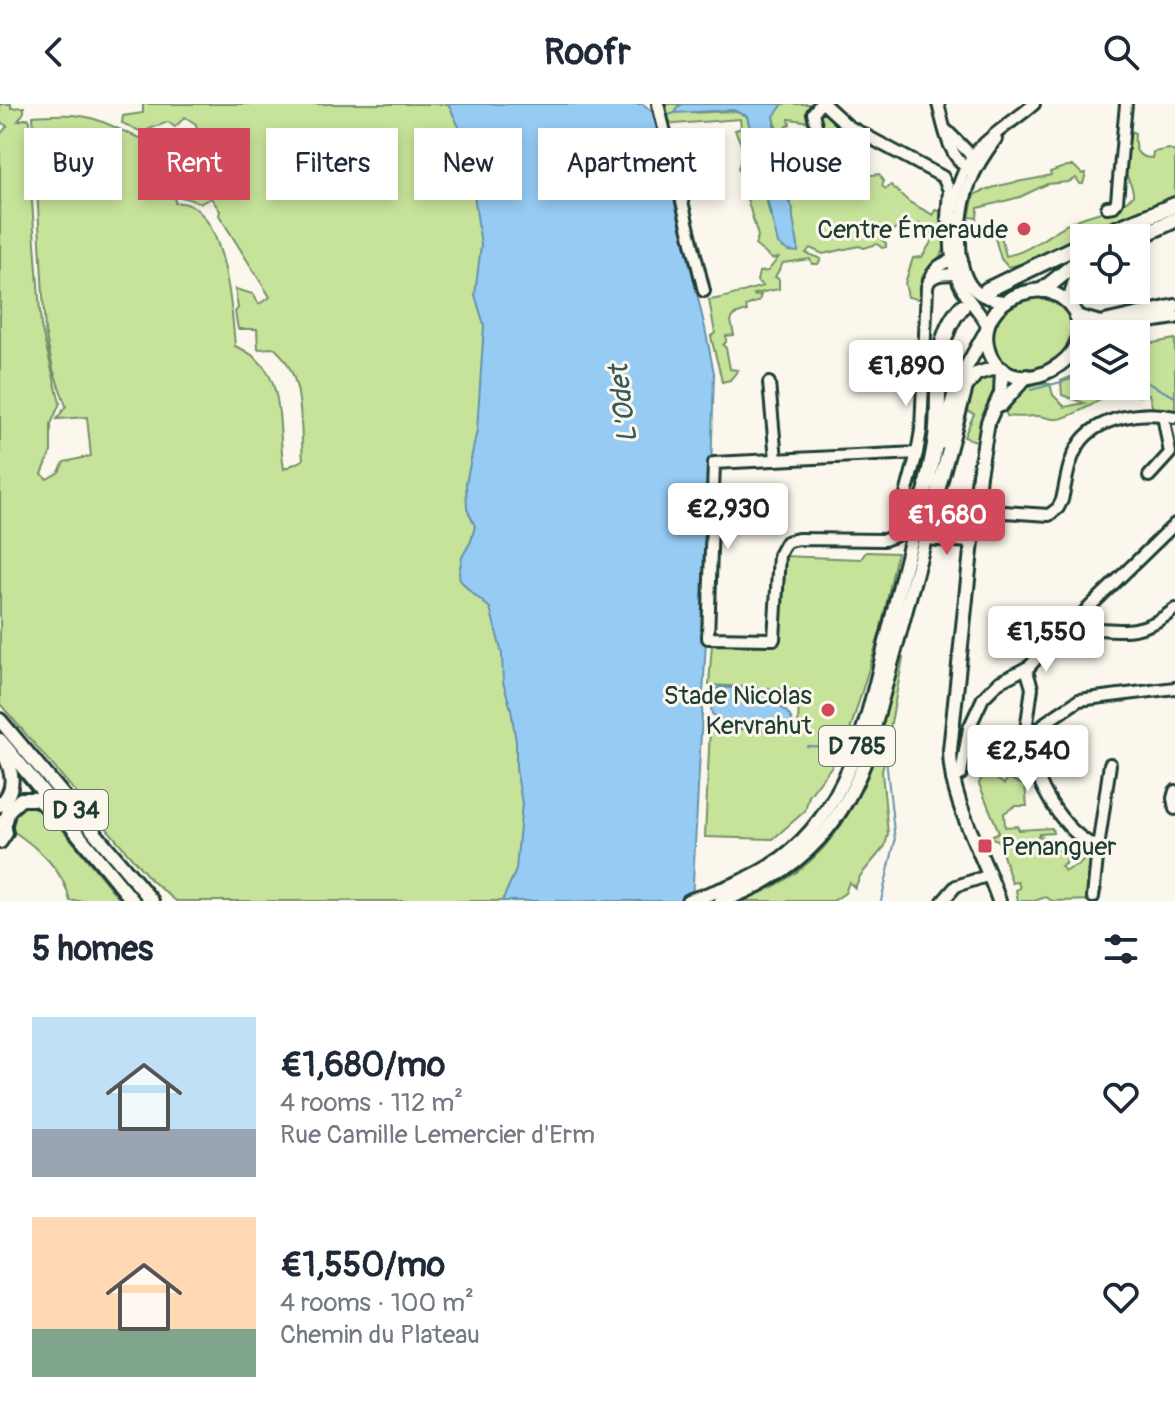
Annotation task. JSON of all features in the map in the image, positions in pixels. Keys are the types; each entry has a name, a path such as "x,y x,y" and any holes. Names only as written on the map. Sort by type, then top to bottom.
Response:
{"highway":[{"path":"1129,224 1175,206"},
{"path":"1139,224 1175,206"},
{"path":"1150,232 1175,220"},
{"path":"987,290 1070,250"},
{"path":"1043,290 1070,268"},
{"path":"1073,304 1073,310"},
{"name":"D 785","path":"927,483 936,435 942,344 951,320 962,307"}],"main road":[{"path":"1070,354 1057,367 1027,376 1000,368 987,353 986,330 996,310 1025,292 1043,290 1061,296 1073,310 1100,323 1175,306"},
{"path":"1073,310 1076,320"},
{"path":"1150,321 1175,317"},
{"name":"D 785","path":"719,896 789,852 815,827 839,791 878,678 927,483 958,382 986,330"},
{"path":"999,901 952,779 950,741 974,510 988,422 1001,393 1000,368"},
{"name":"D 785","path":"688,901 719,896 770,880 799,860 830,827 849,798 865,761 968,383 980,372 1000,368"},
{"path":"985,441 1002,403 1027,376"},
{"path":"925,538 971,541"},
{"name":"D 34","path":"0,720 152,901"},
{"path":"0,743 12,780 9,794 0,805"},
{"name":"D 34","path":"0,743 133,901"},
{"path":"0,842 6,833 3,820 21,799 31,798 45,804 72,827"},
{"path":"143,889 160,901"}],"street":[{"path":"655,104 667,125 704,291"},
{"path":"817,128 813,113 822,104 848,126 943,177 949,190 947,218 957,220"},
{"path":"957,259 958,192 974,165 1002,131 1034,104"},
{"path":"1107,207 1114,206 1117,201 1126,104"},
{"path":"938,106 946,130 974,165"},
{"path":"957,220 960,235 956,274 986,330"},
{"path":"917,453 714,463 708,638 774,639 779,555 788,541 884,540 895,536 917,453 924,404 929,281 936,267 957,259"},
{"path":"929,281 940,274 956,274 979,294 1007,301"},
{"path":"769,383 776,459"},
{"path":"974,510 1049,515 1056,511 1062,500 1076,448 1090,433 1109,422 1142,415 1175,417"},
{"path":"1149,476 1170,453 1163,415"},
{"path":"1069,627 1175,524"},
{"path":"952,779 961,774 969,728 983,698 999,682 1026,668 1059,632 1069,627 1142,629 1156,624 1175,609"},
{"path":"1026,668 1032,688 1025,734 1031,741 1038,773 1053,805 1079,835 1098,848"},
{"path":"1031,741 1046,722 1075,701 1175,688"},
{"path":"1093,897 1110,764"},
{"path":"1175,791 1175,809"},
{"path":"943,901 956,886 990,875"}],"green space":[{"path":"0,104 11,104 11,108 24,107 18,121 28,118 30,121 29,128 24,128 24,200 32,200 41,326 60,403 51,424 51,452 42,474 47,479 59,472 64,462 91,456 87,417 57,419 66,406 53,369 45,331 38,200 122,200 122,131 138,137 138,200 175,200 175,203 192,206 205,218 223,260 235,346 252,355 264,367 272,382 277,398 284,469 303,460 299,400 291,371 274,348 258,349 257,329 238,329 235,289 253,294 259,304 270,297 212,200 250,200 250,128 197,128 196,124 185,117 175,127 168,122 138,130 122,123 123,116 143,113 143,104 532,104 538,200 541,200 607,901 176,901 151,880 0,704 0,135 7,126 0,122"},
{"path":"666,104 683,104 677,107 694,112 739,113 747,116 750,128 741,128 740,119 674,124 667,120"},
{"path":"783,104 821,104 836,125 834,128 820,128 818,123 789,119 790,124 776,128 774,115"},
{"path":"33,116 84,116 116,128 34,128"},
{"path":"741,128 741,144 735,130"},
{"path":"1127,129 1135,133 1135,147 1142,156 1152,158 1153,152 1169,149 1175,152 1175,199 1109,224 1070,224 1070,243 1036,260 1008,267 1001,259 997,236 1001,236 1006,256 1015,254 1074,221 1112,208 1133,196 1124,155"},
{"path":"1074,166 1082,174 1086,173 1083,184 1076,178 1047,184 1020,197 978,208 977,218 969,217 974,195 1002,185 1051,175 1050,172"},
{"path":"870,174 879,174 886,189 891,185 909,202 933,215 935,210 944,212 948,241 942,254 923,275 918,299 908,297 905,283 913,258 922,257 933,239 931,233 920,224 881,232 886,247 877,244 864,248 859,246 823,254 810,248 806,253 821,259 818,264 812,264 810,259 783,263 775,277 779,279 779,289 754,294 761,295 759,301 746,306 747,311 734,315 731,321 734,335 726,336 723,345 730,369 738,370 730,380 722,382 711,336 715,333 709,300 763,286 757,281 759,272 768,271 778,258 772,259 755,245 758,236 747,200 767,200 770,215 798,247 789,200 870,200"},
{"path":"1048,295 1068,310 1072,320 1070,345 1061,356 1027,370 1010,368 997,360 990,343 995,319 1020,299"},
{"path":"1175,339 1175,414 1153,410 1150,398 1150,343"},
{"path":"993,374 999,381 979,442 964,437 974,414 965,410 966,403 976,383"},
{"path":"1070,377 1070,398 1062,395 1061,381"},
{"path":"1042,384 1050,384 1053,395 1065,407 1084,403 1076,400 1100,400 1071,415 1054,419 1007,416 1005,409 1024,390"},
{"name":"Stade Nicolas Kervrahut","path":"866,552 897,553 881,629 844,750 809,796 805,811 773,839 705,837 710,728 798,731 799,690 709,685 712,644 719,641 779,645 782,556 861,559"},
{"path":"899,657 903,658 882,772 888,834 885,846 860,876 855,888 849,882 845,893 833,901 742,901 781,883 812,860 836,833 855,803 869,769 881,734"},
{"path":"1001,773 998,780 1004,784 1008,778 1025,786 1027,806 1015,806 1004,813 1005,827 1017,826 1019,830 1052,828 1053,833 1038,836 1043,837 1047,851 1066,849 1065,864 1061,866 1065,871 1079,865 1087,856 1089,860 1093,859 1094,865 1088,871 1102,889 1099,900 1052,901 1046,897 1018,901 1018,882 1012,883 998,840 989,837 999,832 979,784 983,774"},
{"path":"33,802 59,825 121,901 70,901 62,879 49,861 13,831 12,813 19,804"}],"water":[{"name":"L'Odet","path":"448,104 643,104 654,113 658,128 538,128 538,200 675,200 705,328 714,373 706,640 692,901 502,901 516,870 522,803 516,769 516,742 503,682 502,654 490,608 460,580 459,573 475,526 467,509 466,483 477,430 484,325 475,295 481,245 475,200 522,200 522,128 460,128"},
{"path":"683,104 783,104 774,116 775,128 750,128 747,116 733,110 675,113 677,107"},
{"path":"767,200 788,200 793,208 798,252 788,251 778,244"},
{"path":"719,687 764,691 785,710 794,726 775,730 752,729 720,719 712,714 710,701 713,690"}],"waterway":[{"path":"668,115 675,113"},
{"path":"1031,390 1070,380"},
{"path":"1150,384 1175,397"},
{"path":"792,728 800,737"},
{"path":"807,746 830,747"},
{"path":"878,751 886,759 895,841 881,901"}],"place":[{"name":"Centre Émeraude","path":"1024,229"},
{"name":"Stade Nicolas Kervrahut","path":"828,710"},
{"name":"Penanguer","path":"985,846"}]}
